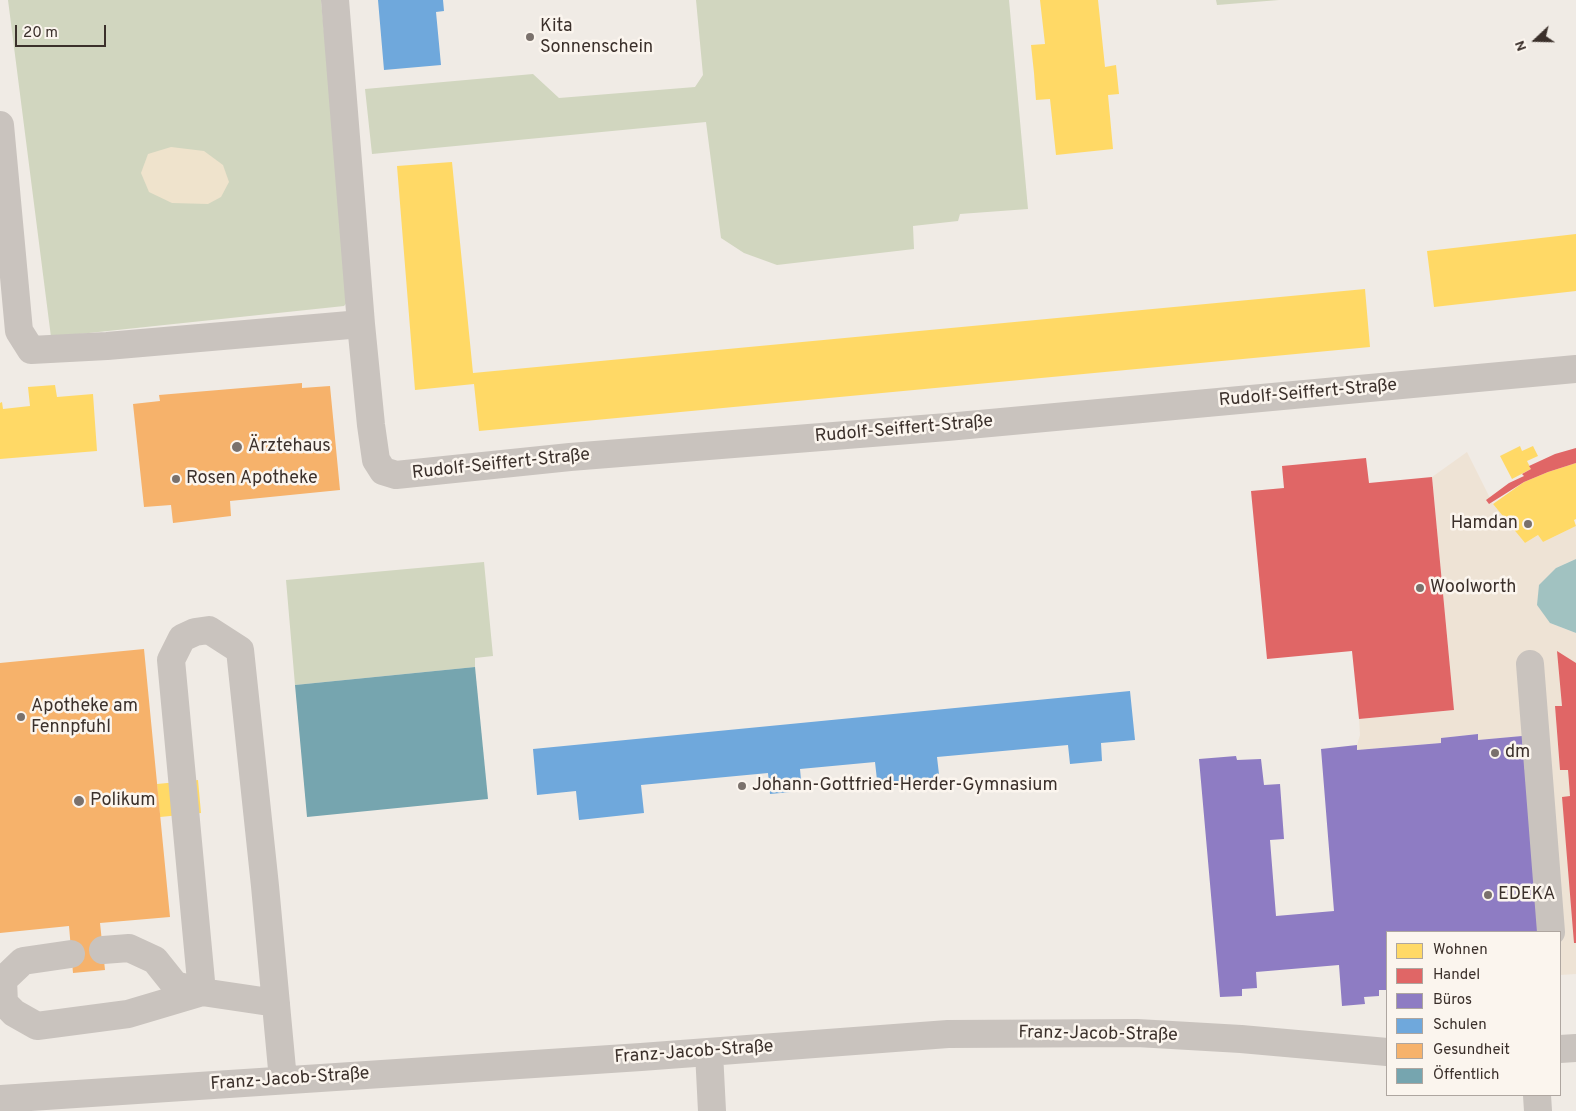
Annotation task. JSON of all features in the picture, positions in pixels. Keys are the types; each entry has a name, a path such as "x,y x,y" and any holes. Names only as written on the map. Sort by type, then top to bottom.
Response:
{"street":[{"name":"Rudolf-Seiffert-Straße","path":"335,0 361,324 376,460 382,471 396,475 570,457 947,427 1576,369"},
{"path":"0,125 20,332 31,350 117,345 361,324"},
{"path":"202,992 171,660 182,638 195,632 209,630 240,650 283,1080"},
{"path":"1530,664 1551,931"},
{"path":"103,950 129,948 155,960 175,986 276,1003"},
{"path":"71,954 23,961 3,980 4,1003 14,1013 37,1026 128,1014 202,992"},
{"name":"Franz-Jacob-Straße","path":"0,1099 708,1052 948,1034 1137,1033 1250,1039 1386,1052"},
{"path":"708,1052 712,1111"},
{"path":"1537,1096 1538,1111"}],"green space":[{"path":"8,0 321,0 350,299 344,306 51,337"},
{"path":"696,0 1009,0 1028,209 960,214 958,221 913,226 914,249 777,265 744,253 721,238 706,122 372,154 365,89 533,74 559,98 695,87 703,75"},
{"path":"1216,0 1279,0 1217,5"},
{"path":"484,562 493,656 475,658 475,667 295,685 286,580"}],"sand":[{"path":"171,147 204,151 223,165 229,182 221,197 208,204 172,203 149,192 141,173 148,154"}],"shaded area":[{"path":"1467,452 1493,504 1525,543 1538,535 1543,542 1576,526 1576,559 1556,568 1550,623 1576,633 1576,663 1562,706 1555,706 1560,770 1568,770 1576,869 1576,974 1561,975 1561,931 1522,736 1478,740 1477,734 1441,738 1441,743 1357,750 1360,735 1359,719 1454,710 1432,477"}],"water":[{"path":"1576,559 1576,633 1550,623 1537,605 1539,585 1556,568"}],"building: Wohnen":[{"path":"1040,0 1098,0 1105,67 1116,65 1119,94 1108,95 1113,149 1056,155 1050,99 1036,100 1031,45 1045,44"},
{"path":"452,162 473,373 1365,289 1370,347 479,431 474,384 415,390 397,166"},
{"path":"1576,234 1576,291 1434,307 1427,251"},
{"path":"55,385 57,397 93,394 97,451 0,459 0,403 2,402 3,409 30,406 28,387"},
{"path":"1520,446 1522,451 1533,446 1538,456 1527,461 1531,469 1512,479 1500,456"},
{"path":"1576,463 1576,519 1574,520 1576,526 1543,542 1538,535 1525,543 1493,504 1524,482"},
{"path":"198,780 201,813 160,817 157,784"}],"building: Handel":[{"path":"1576,448 1576,463 1524,482 1489,504 1486,500 1509,483 1524,476 1522,474 1531,469 1529,466 1555,454"},
{"path":"1366,458 1369,483 1432,477 1454,710 1359,719 1352,651 1267,659 1251,491 1284,488 1282,466"},
{"path":"1557,651 1576,663 1576,943 1574,943 1562,797 1570,796 1568,770 1560,770 1555,706 1562,706"}],"building: Büros":[{"path":"1478,734 1478,740 1522,736 1539,931 1386,931 1386,990 1379,990 1379,996 1364,997 1365,1004 1342,1006 1339,965 1256,972 1257,988 1242,989 1242,996 1220,997 1199,759 1236,756 1237,760 1261,759 1264,785 1280,784 1284,839 1270,840 1276,916 1334,911 1321,749 1357,745 1357,750 1441,743 1441,738"}],"building: Schulen":[{"path":"378,0 443,0 444,11 436,12 441,65 384,70"},
{"path":"1130,691 1135,740 1101,743 1102,761 1070,764 1068,745 937,757 940,783 878,789 875,762 800,769 802,791 770,794 768,773 641,785 644,813 579,820 576,791 537,795 533,749"}],"building: Gesundheit":[{"name":"Ärztehaus","path":"302,383 302,388 330,386 340,490 230,501 231,516 173,523 171,505 144,507 133,404 160,401 159,395"},
{"name":"Polikum","path":"144,649 170,917 100,923 105,970 73,973 69,926 0,933 0,663"}],"building: Öffentlich":[{"path":"475,667 488,799 307,817 295,685"}],"place":[{"name":"Kita Sonnenschein","path":"530,37"},
{"name":"Ärztehaus","path":"237,447"},
{"name":"Rosen Apotheke","path":"176,479"},
{"name":"Hamdan","path":"1528,524"},
{"name":"Woolworth","path":"1420,588"},
{"name":"Apotheke am Fennpfuhl","path":"21,717"},
{"name":"dm","path":"1495,753"},
{"name":"Johann-Gottfried-Herder-Gymnasium","path":"742,786"},
{"name":"Polikum","path":"79,801"},
{"name":"EDEKA","path":"1488,895"}]}
